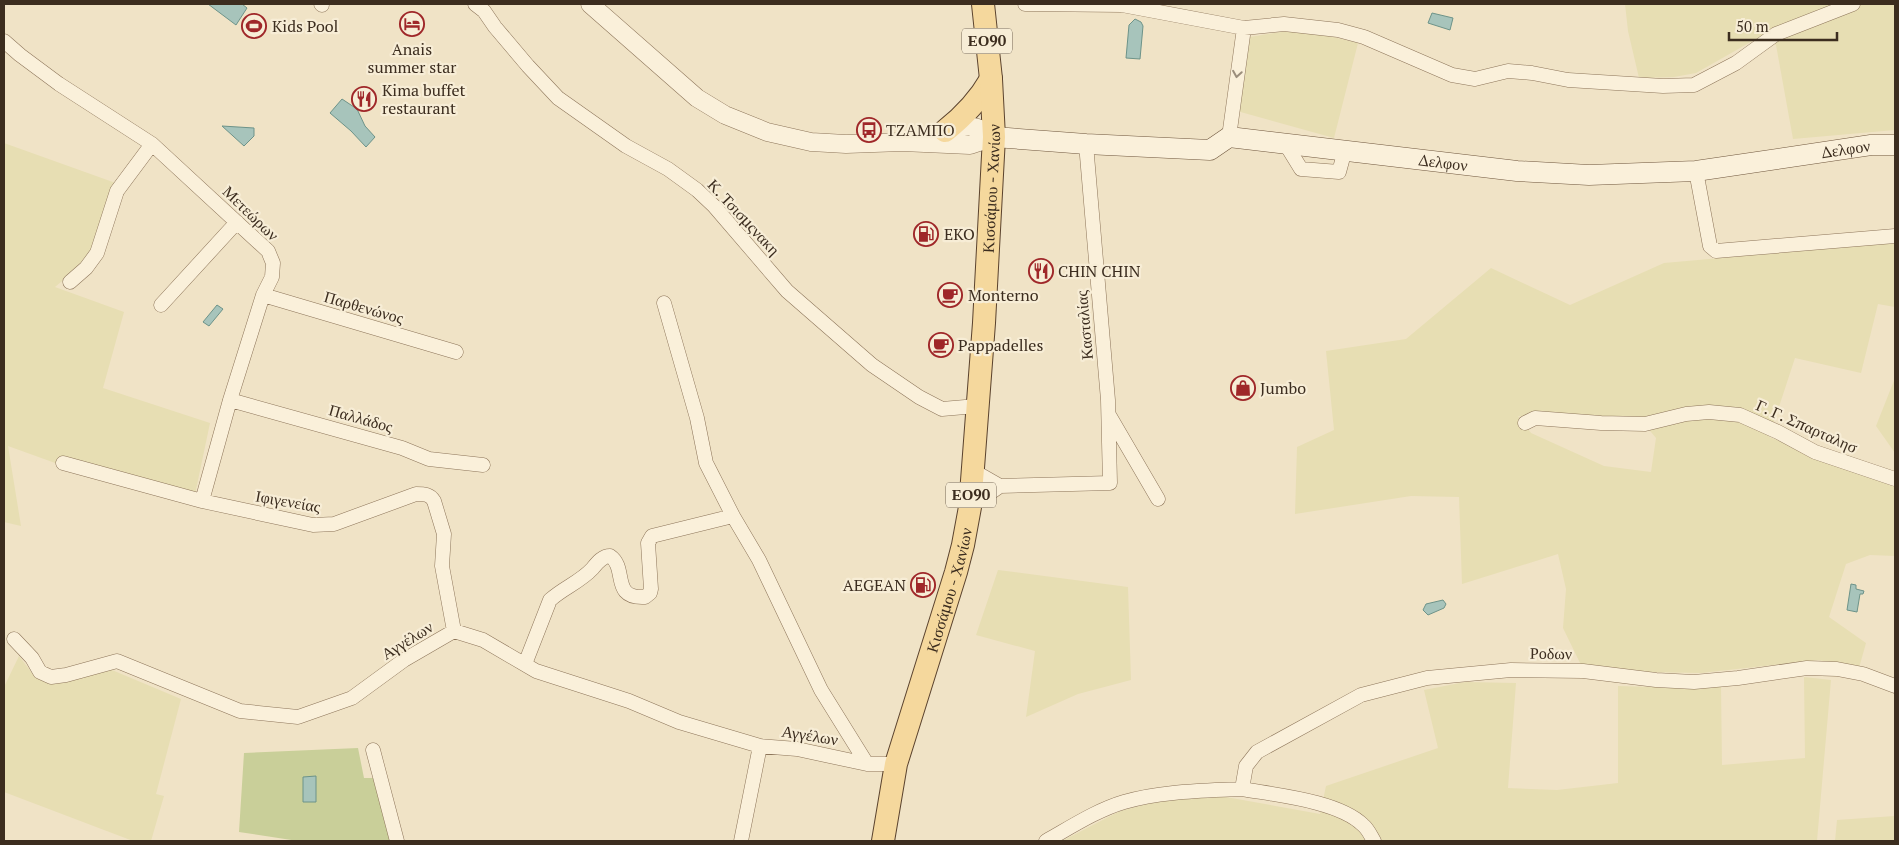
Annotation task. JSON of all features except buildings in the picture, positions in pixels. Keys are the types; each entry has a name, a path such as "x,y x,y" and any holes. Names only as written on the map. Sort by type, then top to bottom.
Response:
{"main road":[{"name":"Κισσάμου - Χανίων","path":"883,841 896,764 959,562 970,507 984,323 994,137 991,79 983,4"},
{"path":"945,131 965,115 984,92 991,79"},
{"path":"994,137 1210,150 1229,129"},
{"name":"Δελφον","path":"1229,129 1285,143 1517,171 1589,174 1696,171 1871,145 1895,145"}],"street":[{"name":"Κ. Τσισμςνακη","path":"475,4 484,11 494,27 558,98 626,146 668,169 697,190 714,206 787,291 872,365 919,397 942,410 977,406"},
{"path":"590,4 697,98 737,121 774,134 811,142 846,144 902,142 970,145 994,137"},
{"path":"1025,4 1122,5 1244,28 1284,24 1338,30 1364,37 1452,75 1475,79 1508,71 1532,73 1568,80 1663,86 1694,85 1736,63 1776,34 1853,4"},
{"path":"1229,129 1244,28"},
{"name":"Μετεώρων","path":"4,41 59,84 152,144 268,251 273,263 272,277 263,295 230,400 202,501"},
{"path":"902,142 973,126 982,128 994,137"},
{"path":"70,282 86,268 97,253 117,191 152,144"},
{"name":"Κασταλίας","path":"1000,486 1110,483 1108,413 1086,144"},
{"path":"1696,171 1710,246 1716,251 1895,236"},
{"path":"161,305 237,222"},
{"name":"Παρθενώνος","path":"263,295 456,352"},
{"path":"664,304 698,418 706,463 733,516 759,560 821,690 867,764"},
{"name":"Παλλάδος","path":"230,400 402,448 429,459 484,465"},
{"name":"Γ. Γ. Σπαρταλησ","path":"1525,423 1536,418 1644,424 1686,414 1709,412 1740,415 1778,432 1815,452 1895,479"},
{"name":"Κασταλίας","path":"1108,413 1158,499"},
{"name":"Ιφιγενείας","path":"63,463 202,501 313,525 334,524 416,494 431,497 444,534 442,566 454,631"},
{"path":"970,507 1000,486 972,470"},
{"path":"525,664 550,600 558,592 586,574 602,558 610,556 616,561 624,590 628,594 633,597 645,597 648,596 651,589 648,543 652,536 733,516"},
{"name":"Αγγέλων","path":"14,639 32,658 40,672 51,678 117,661 240,711 298,717 352,698 404,660 454,631 483,640 536,671 629,701 679,722 760,746 797,749 867,764 896,764"},
{"name":"Ροδων","path":"1242,787 1246,766 1257,752 1361,695 1428,678 1511,670 1583,671 1656,680 1694,682 1807,668 1837,669 1863,674 1895,686"},
{"path":"740,841 760,746"},
{"path":"373,750 397,841"},
{"path":"1046,841 1090,817 1124,802 1151,796 1242,787 1314,803 1347,814 1364,825 1374,841"}],"shaded area":[{"path":"1625,4 1895,4 1895,130 1793,139 1776,45 1763,35 1696,73 1674,77 1639,78 1628,31"},
{"path":"1286,31 1329,36 1358,43 1334,138 1237,111 1250,37"},
{"path":"4,143 124,186 96,253 55,287 124,312 103,388 210,423 193,504 69,468 8,446 21,526 4,522"},
{"path":"1895,244 1895,307 1878,304 1861,373 1795,358 1769,437 1895,487 1895,556 1870,555 1846,564 1829,617 1866,643 1859,668 1818,660 1701,673 1647,672 1581,665 1563,628 1566,589 1558,554 1462,584 1459,497 1411,496 1295,514 1297,447 1334,430 1326,351 1406,339 1491,268 1570,305 1664,263","holes":["1518,416 1554,423 1646,426 1656,438 1651,472 1604,466 1531,433"]},
{"path":"1895,378 1895,453 1876,426"},
{"path":"998,570 1128,587 1131,680 1078,694 1026,717 1035,651 976,635"},
{"path":"19,656 35,677 52,683 100,665 181,699 156,794 164,796 151,841 133,841 4,792 4,687"},
{"path":"1804,677 1831,680 1817,841 1062,841 1120,811 1182,798 1226,797 1320,814 1326,786 1438,748 1424,690 1465,682 1516,683 1508,788 1557,790 1618,783 1618,686 1687,688 1721,686 1722,765 1805,758"},
{"path":"1895,816 1895,841 1835,841 1837,820"}],"green space":[{"path":"358,748 364,778 380,778 397,841 298,841 239,832 244,753"}],"water":[{"path":"208,4 242,4 247,8 236,25"},
{"path":"1432,13 1453,18 1450,30 1428,23"},
{"path":"1135,19 1141,22 1143,26 1140,59 1126,58 1129,25"},
{"path":"342,99 357,109 365,126 375,137 366,147 330,113"},
{"path":"222,126 254,128 254,136 244,146"},
{"path":"217,305 223,309 209,326 203,322"},
{"path":"1851,584 1856,585 1856,589 1864,591 1863,594 1860,594 1857,612 1847,610"},
{"path":"1443,600 1446,604 1444,608 1428,615 1423,610 1426,604"},
{"path":"316,776 316,802 303,802 303,777"}],"place":[{"name":"Anais summer star","path":"412,24"},
{"name":"Kids Pool","path":"254,26"},
{"name":"Kima buffet restaurant","path":"364,99"},
{"name":"ΤΖΑΜΠΟ","path":"869,130"},
{"name":"EKO","path":"926,234"},
{"name":"CHIN CHIN","path":"1041,271"},
{"name":"Monterno","path":"950,295"},
{"name":"Pappadelles","path":"941,345"},
{"name":"Jumbo","path":"1243,388"},
{"name":"AEGEAN","path":"923,585"}]}
